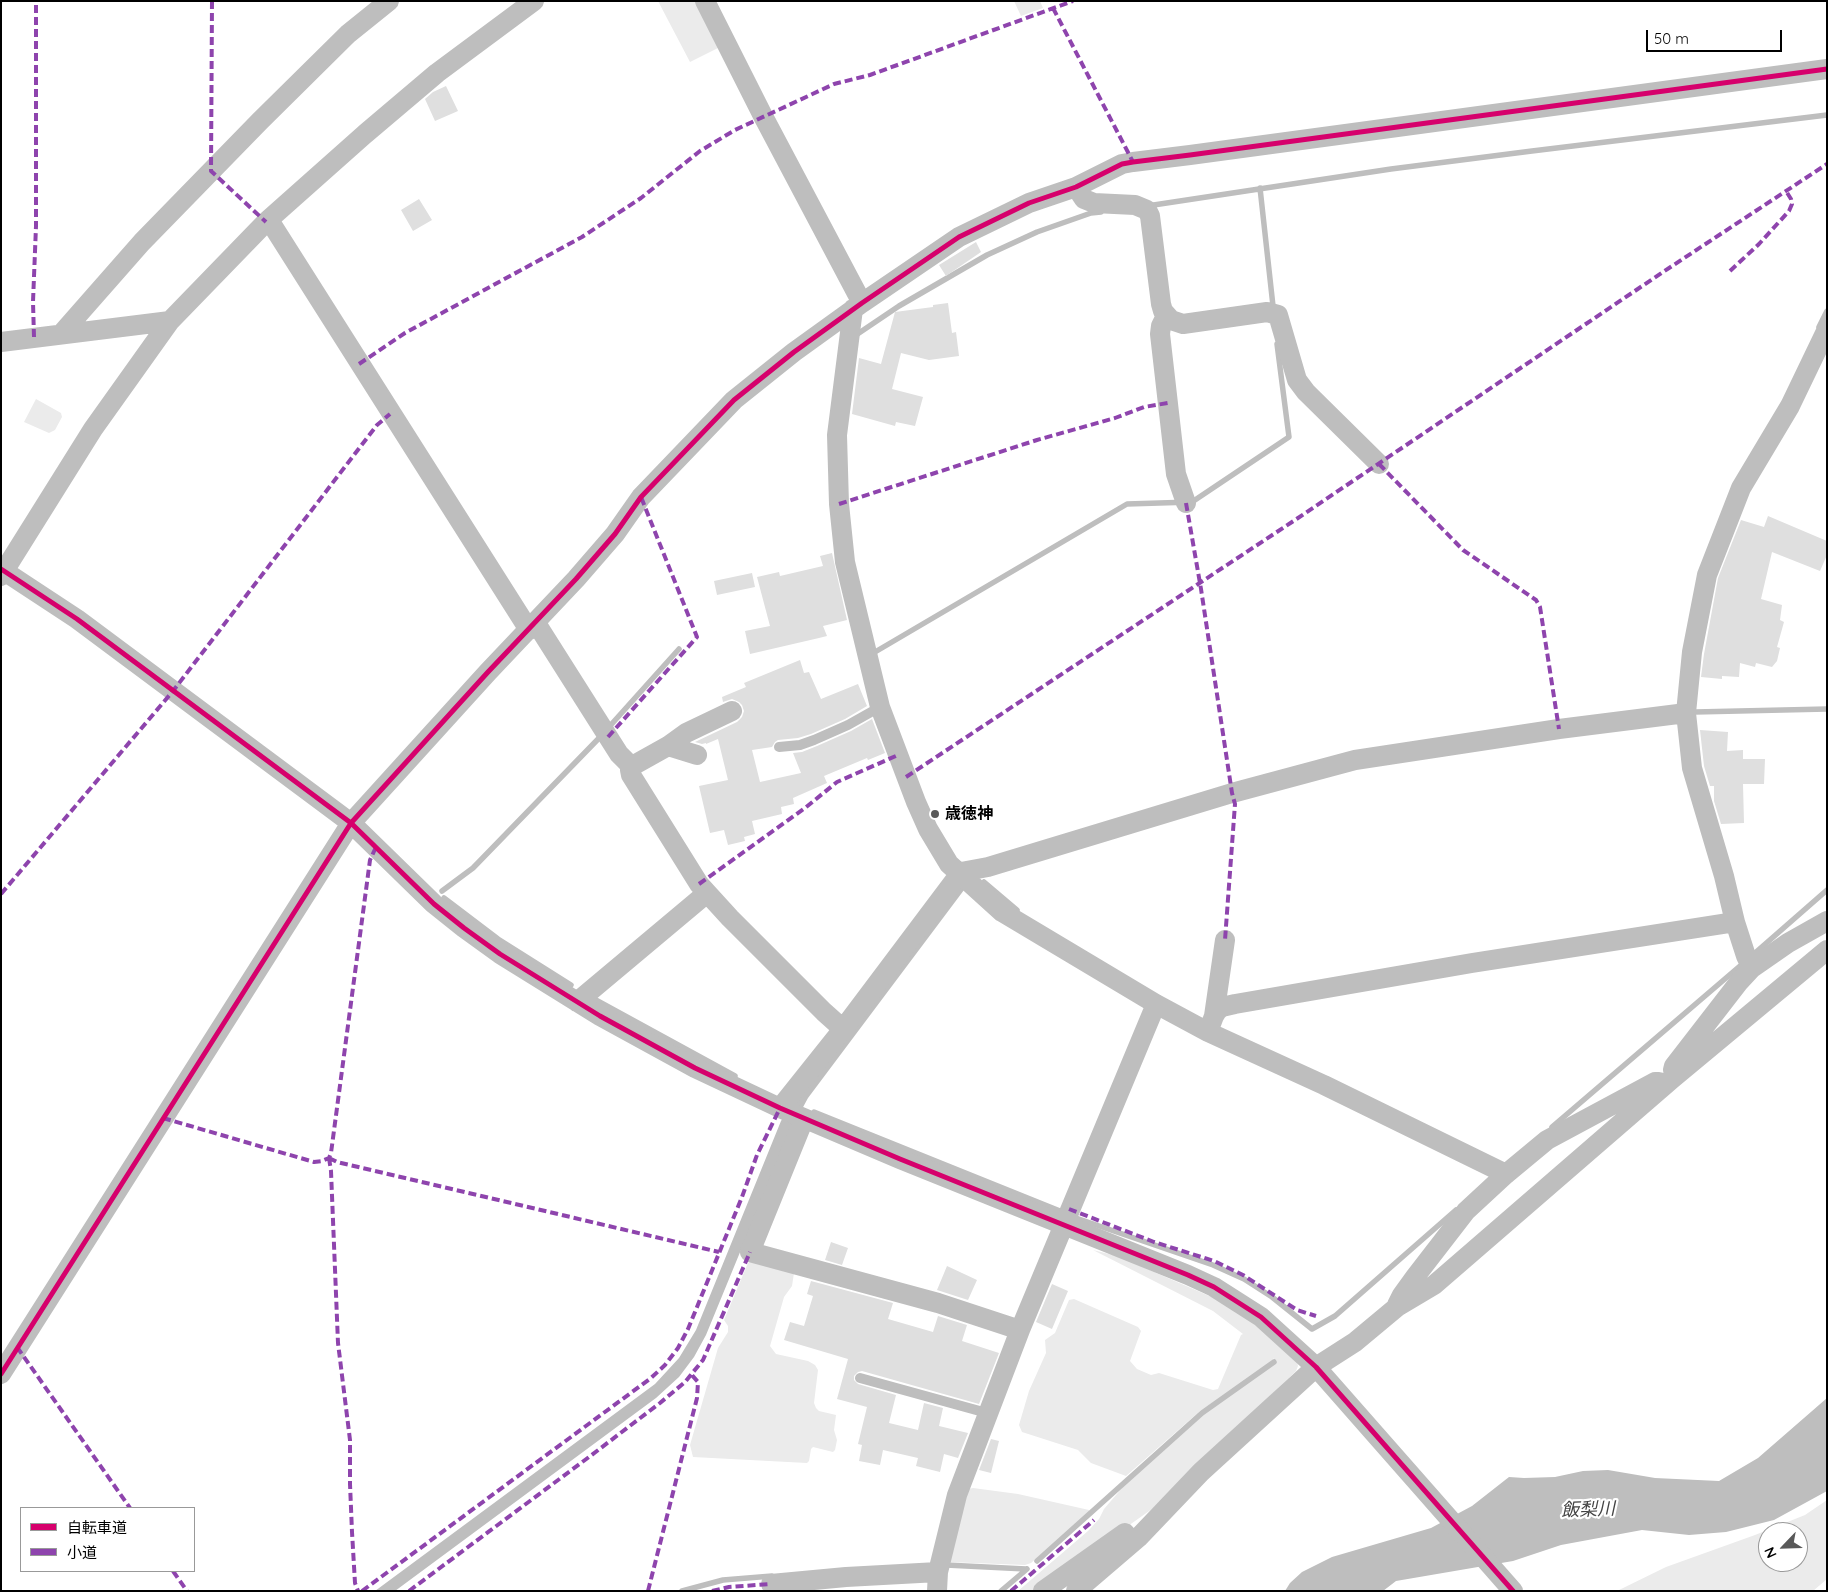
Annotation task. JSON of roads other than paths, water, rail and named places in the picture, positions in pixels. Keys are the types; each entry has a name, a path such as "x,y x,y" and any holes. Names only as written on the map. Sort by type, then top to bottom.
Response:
{"street":[{"path":"62,333 142,242 260,120 348,34 389,1"},
{"path":"534,1 437,73 365,134 269,220 170,321 93,429 2,572 77,619 351,823 434,904 464,928 500,954 622,1029 695,1068 792,1114 1214,1287 1261,1317 1322,1374 1514,1591"},
{"path":"705,1 857,306 837,435 839,496 845,562 880,706 916,802 928,829 949,864 962,872 1002,912 1156,1004 1211,1024 1324,1085 1506,1174"},
{"path":"1,1374 351,823 604,547 641,497 734,400 794,352 857,306 960,237 1030,203 1076,187 1122,164 1827,68"},
{"path":"1076,187 1084,198 1094,203 1135,205 1147,210 1150,216 1161,304 1166,316 1183,324 1269,312 1278,314 1297,380 1306,392 1379,464"},
{"path":"269,220 532,627 619,754 624,760 634,764"},
{"path":"1166,316 1161,326 1160,334 1176,474 1186,503"},
{"path":"1,342 170,321"},
{"path":"1752,968 1735,922 1724,876 1692,768 1686,713 1692,652 1707,575 1741,488 1790,406 1827,329"},
{"path":"732,711 686,734 634,764 630,770 631,775 694,877 707,893 843,1029"},
{"path":"1020,1330 938,1304 750,1252 792,1114 843,1029 962,872 988,867 1232,793 1355,760 1559,729 1686,713"},
{"path":"668,746 698,755"},
{"path":"578,1002 707,893"},
{"path":"1672,1079 1674,1066 1752,968 1788,943 1827,921"},
{"path":"1211,1024 1222,1008 1235,1004 1472,963 1735,922"},
{"path":"1211,1024 1225,940"},
{"path":"1076,1591 1138,1538 1201,1472 1322,1374 1355,1342 1397,1307 1434,1285 1672,1079 1827,950"},
{"path":"771,1584 938,1582 957,1495 1020,1330 1156,1004"},
{"path":"1397,1307 1402,1295 1466,1211 1506,1174 1548,1140 1655,1082 1672,1079"},
{"path":"1043,1591 1126,1532 1158,1517"}],"lane":[{"path":"780,746 800,745 814,740 848,725 880,706"},
{"path":"860,1378 988,1414"}],"water":[{"path":"959,886 964,890 808,1098 789,1133 706,1335 694,1357 679,1377 656,1398 395,1591 375,1591 655,1384 679,1358 696,1330 781,1121 791,1104"},
{"name":"飯梨川","path":"1827,1398 1827,1491 1774,1520 1758,1522 1758,1524 1726,1532 1689,1535 1642,1530 1561,1545 1513,1561 1396,1581 1383,1591 1285,1591 1290,1583 1302,1572 1332,1557 1431,1528 1472,1506 1509,1477 1555,1477 1583,1471 1608,1470 1655,1478 1719,1481 1758,1458"}],"waterway":[{"path":"1147,206 1391,169 1827,115"},
{"path":"1260,188 1273,306"},
{"path":"856,337 856,335 899,306 987,255 1037,232 1091,213 1101,212"},
{"path":"1819,327 1827,311"},
{"path":"875,652 1127,504 1192,502 1289,437 1277,344"},
{"path":"609,727 679,649"},
{"path":"1695,712 1827,709"},
{"path":"442,891 473,868 602,735"},
{"path":"984,882 1017,910"},
{"path":"1755,953 1827,890"},
{"path":"444,898 498,939 571,985"},
{"path":"1552,1127 1740,966"},
{"path":"594,999 735,1076"},
{"path":"814,1112 1060,1211"},
{"path":"1073,1217 1213,1265 1244,1279 1272,1297 1312,1329 1335,1316 1456,1210"},
{"path":"1037,1561 1202,1413 1274,1362"},
{"path":"946,1565 1026,1569"},
{"path":"1001,1591 1027,1569"},
{"path":"682,1591 723,1580 772,1576"}],"place":[{"name":"歳徳神","path":"935,814"}]}
